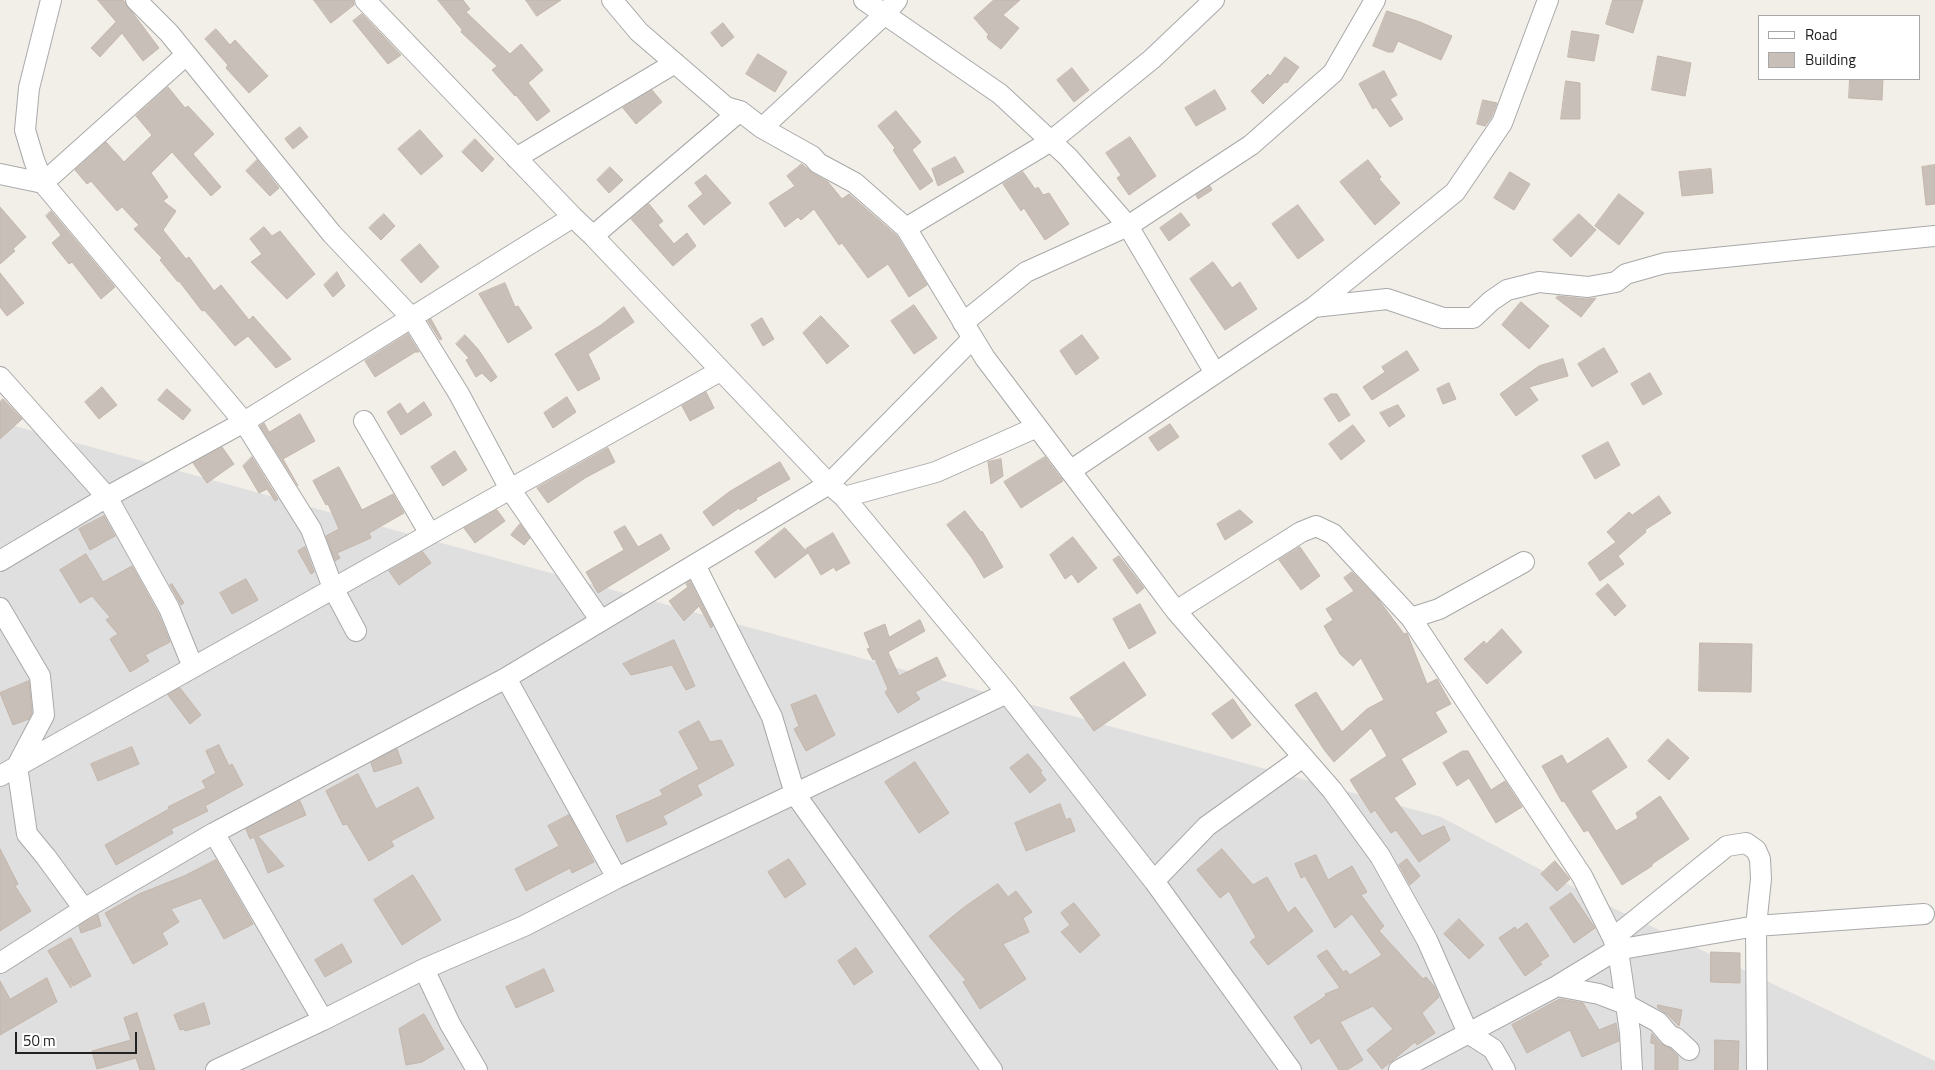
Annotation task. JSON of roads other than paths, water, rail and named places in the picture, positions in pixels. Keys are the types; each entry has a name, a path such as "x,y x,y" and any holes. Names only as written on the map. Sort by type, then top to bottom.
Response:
{"street":[{"path":"51,0 29,88 25,130 43,183 244,422 311,529 333,588 356,631"},
{"path":"136,0 169,33 332,234 412,318 458,394 510,489 601,622"},
{"path":"365,0 836,491 1007,693 1154,881 1291,1070"},
{"path":"612,0 639,32 726,107 740,112 762,128 812,156 818,163 855,184 906,228 985,358 1070,471 1176,611 1332,790 1380,856 1427,940 1468,1033 1493,1049 1505,1070"},
{"path":"864,0 891,7 1000,94 1068,157 1128,226 1215,373"},
{"path":"906,228 1051,141 1152,59 1214,0"},
{"path":"836,491 968,330 1026,272 1128,226 1252,145 1333,73 1375,0"},
{"path":"1070,471 1314,307 1455,192 1502,123 1548,0"},
{"path":"762,128 891,7"},
{"path":"43,183 186,55"},
{"path":"516,158 675,63"},
{"path":"593,236 740,112"},
{"path":"0,174 43,183"},
{"path":"0,561 107,497 244,422 573,217"},
{"path":"1314,307 1387,299 1443,318 1473,318 1491,301 1507,290 1539,282 1588,287 1616,282 1626,274 1664,263 1935,236"},
{"path":"9,771 720,371"},
{"path":"0,377 107,497 169,608 193,667"},
{"path":"364,421 430,534"},
{"path":"0,964 84,909 214,833 506,678 695,565 836,491 936,472 1037,427"},
{"path":"1176,611 1302,532 1316,526 1333,534 1411,618 1582,876 1619,957 1630,1032 1632,1070"},
{"path":"1411,618 1439,609 1524,562"},
{"path":"695,565 772,717 795,794 992,1070"},
{"path":"0,608 40,676 44,715 9,771 27,834 84,909"},
{"path":"506,678 617,878"},
{"path":"216,1070 323,1020 424,969 524,926 617,878 1007,693"},
{"path":"1154,881 1207,826 1303,757"},
{"path":"214,833 323,1020"},
{"path":"1399,1070 1558,986 1614,944 1727,846 1746,843 1756,850 1760,859 1761,879 1756,926 1757,1070"},
{"path":"1614,944 1756,926 1924,914"},
{"path":"424,969 450,1024 477,1070"},
{"path":"1558,986 1599,994 1625,1004 1658,1022 1670,1036 1676,1038 1690,1050"}]}
